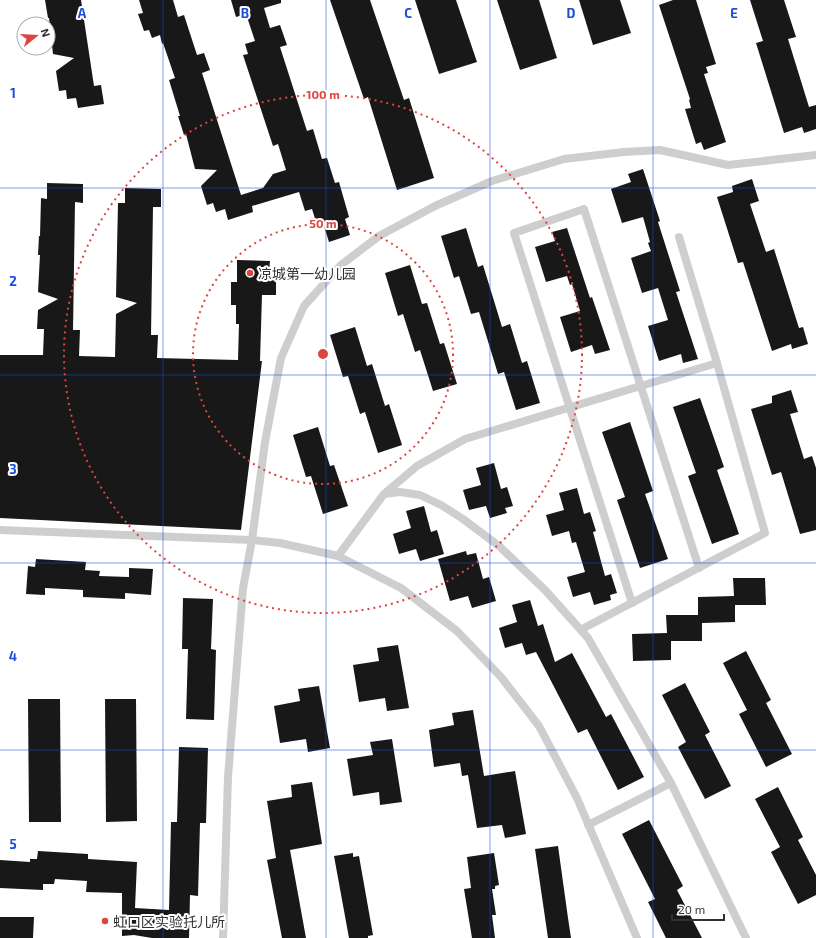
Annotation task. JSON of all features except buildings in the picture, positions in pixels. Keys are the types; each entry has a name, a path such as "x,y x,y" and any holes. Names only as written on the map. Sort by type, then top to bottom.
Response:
{"lane":[{"path":"223,938 228,777 243,588 252,540 265,442 281,358 304,306 341,265 379,236 435,206 492,181 564,159 624,152 660,150 728,165 816,154"},
{"path":"632,603 514,233 584,209 699,568"},
{"path":"582,629 765,533 680,236"},
{"path":"338,556 384,494 417,466 465,439 717,363"},
{"path":"384,494 400,492 420,495 441,505 463,519 499,546 545,590 582,629 671,783 746,938"},
{"path":"0,530 252,540 280,543 338,556 401,588 457,631 501,677 539,726 577,798 638,938"},
{"path":"588,825 671,783"}],"place":[{"name":"凉城第一幼儿园","path":"250,273"},
{"name":"虹口区实验托儿所","path":"105,921"}]}
